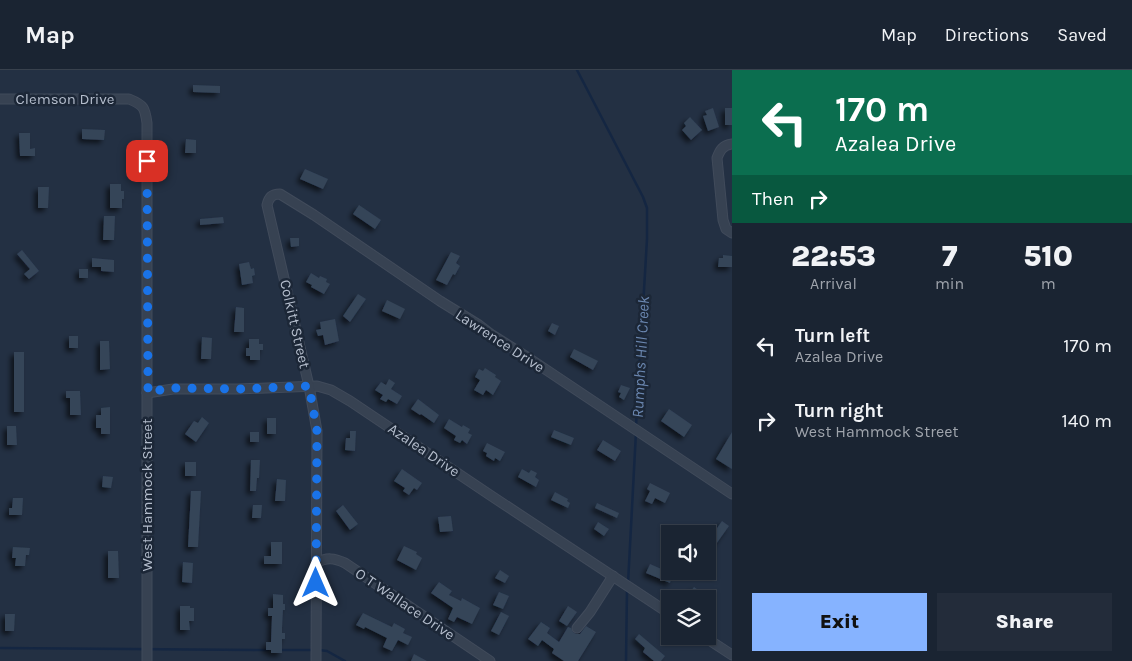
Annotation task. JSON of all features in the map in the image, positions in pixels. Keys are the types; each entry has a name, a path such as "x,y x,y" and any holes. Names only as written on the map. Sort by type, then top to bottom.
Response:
{"street":[{"name":"Clemson Drive","path":"0,99 129,99"},
{"name":"West Hammock Street","path":"129,99 140,103 145,110 147,123 147,661"},
{"path":"732,144 720,150 716,158 723,220 726,229 732,233"},
{"name":"Lawrence Drive","path":"268,198 272,195 280,194 732,494"},
{"name":"Colkitt Street","path":"268,198 267,205 309,386 317,431 316,661"},
{"name":"Azalea Drive","path":"148,392 173,388 238,389 317,386 341,395 661,608"},
{"name":"O T Wallace Drive","path":"316,563 331,558 345,563 490,661"},
{"path":"577,628 613,576"},
{"path":"716,645 732,655"}],"building":[{"path":"193,85 220,86 220,93 193,92"},
{"path":"713,108 719,127 708,131 703,116 707,115 705,111"},
{"path":"725,108 732,108 732,125 725,125"},
{"path":"690,117 702,130 691,140 682,130 686,126 684,123"},
{"path":"82,129 105,130 104,140 82,139"},
{"path":"19,133 30,133 30,149 35,148 35,156 20,156"},
{"path":"186,139 196,140 196,153 185,153"},
{"path":"305,169 328,179 323,189 300,179"},
{"path":"110,184 121,184 121,191 124,191 122,208 110,208"},
{"path":"38,187 49,187 48,208 38,208"},
{"path":"359,205 381,220 375,229 353,214"},
{"path":"104,216 115,216 114,240 103,240"},
{"path":"223,217 224,223 200,225 200,219"},
{"path":"290,238 299,238 299,246 291,247"},
{"path":"22,250 39,271 29,279 24,274 30,269 17,254"},
{"path":"451,252 460,256 456,263 460,266 447,285 436,280"},
{"path":"723,255 732,256 732,267 718,267 719,258 723,258"},
{"path":"92,258 114,260 114,272 101,271 101,267 92,267"},
{"path":"249,262 251,269 254,268 253,283 242,285 239,264"},
{"path":"79,269 88,269 88,278 79,278"},
{"path":"311,273 319,278 320,276 327,279 326,282 330,284 324,294 306,282"},
{"path":"358,294 366,299 350,322 343,316"},
{"path":"387,300 405,309 400,319 382,311"},
{"path":"236,307 244,308 244,332 234,332"},
{"path":"335,319 339,341 325,345 323,335 318,336 316,330 321,329 320,322"},
{"path":"552,323 559,326 555,335 548,331"},
{"path":"69,336 78,336 78,348 69,348"},
{"path":"202,337 212,338 211,359 201,359"},
{"path":"249,339 259,339 259,344 263,344 263,350 260,350 260,360 250,360 250,356 246,356 246,348 249,348"},
{"path":"100,341 109,341 110,369 100,370"},
{"path":"574,349 598,361 593,370 570,357"},
{"path":"14,352 24,352 24,412 14,412"},
{"path":"485,368 496,375 495,377 501,381 493,395 486,390 483,395 474,390 480,380 475,377 479,369 483,371"},
{"path":"389,379 395,383 391,389 402,396 397,404 388,399 386,402 380,399 383,395 375,390 381,382 386,385"},
{"path":"621,385 630,388 624,400 619,397 621,393 618,392"},
{"path":"66,391 80,391 81,415 70,415 70,398 66,398"},
{"path":"418,399 439,415 434,423 411,409"},
{"path":"110,407 110,434 101,434 101,428 96,428 96,415 101,415 101,408"},
{"path":"669,409 692,425 684,437 661,421"},
{"path":"202,417 209,423 196,442 185,434 194,421 198,423"},
{"path":"267,418 276,418 276,434 267,434"},
{"path":"449,419 462,427 463,425 470,429 468,433 472,435 467,444 462,440 460,443 454,440 456,436 444,428"},
{"path":"7,426 16,426 17,445 7,445"},
{"path":"554,430 574,438 571,445 551,437"},
{"path":"350,431 356,431 355,451 345,450 346,438 350,438"},
{"path":"250,432 259,432 259,442 250,442"},
{"path":"732,432 732,469 716,459"},
{"path":"603,440 621,451 615,461 597,450"},
{"path":"487,443 505,452 500,461 495,458 494,461 486,456 487,453 483,451"},
{"path":"251,460 260,460 256,491 250,491"},
{"path":"185,462 196,462 196,476 185,476"},
{"path":"402,469 422,483 417,490 414,488 409,495 403,491 405,488 394,481"},
{"path":"522,469 529,473 531,470 537,473 535,477 539,480 536,487 518,477"},
{"path":"103,476 113,477 111,488 102,487"},
{"path":"277,479 286,480 285,501 275,501"},
{"path":"650,483 670,493 665,503 655,498 652,504 645,501 650,491 647,489"},
{"path":"191,491 201,491 198,547 188,547"},
{"path":"555,492 568,499 567,501 570,503 568,508 551,500"},
{"path":"13,498 23,498 22,515 9,515 9,508 12,508"},
{"path":"597,503 619,513 617,518 595,508"},
{"path":"253,505 262,505 261,518 252,518"},
{"path":"343,505 358,524 350,530 336,511"},
{"path":"451,516 453,531 440,532 438,517"},
{"path":"722,521 729,526 716,544 716,530"},
{"path":"598,522 609,529 604,536 594,529"},
{"path":"271,542 282,542 282,564 264,564 264,556 271,556"},
{"path":"404,546 417,552 416,554 422,558 416,570 397,560"},
{"path":"13,547 30,548 29,555 26,555 25,566 15,566 16,558 12,558"},
{"path":"108,551 118,551 119,578 108,578"},
{"path":"183,562 193,563 192,583 182,582"},
{"path":"650,564 661,569 661,579 646,573"},
{"path":"500,570 509,576 505,583 495,578"},
{"path":"439,582 452,591 449,595 461,601 462,598 480,608 472,624 457,617 454,622 448,619 453,608 431,593"},
{"path":"499,592 509,596 503,609 493,605"},
{"path":"273,594 283,595 283,604 285,604 282,633 285,633 285,639 282,639 282,653 271,653 271,650 266,650 266,642 271,642 272,616 268,616 268,608 273,608"},
{"path":"180,606 194,608 194,621 189,621 190,630 180,630"},
{"path":"568,606 577,612 567,626 559,621"},
{"path":"501,612 509,616 499,635 491,631"},
{"path":"363,613 392,627 394,623 405,629 403,633 412,637 408,645 398,640 392,651 383,647 387,638 365,627 364,629 356,625"},
{"path":"5,614 15,614 14,631 5,631"},
{"path":"541,622 550,628 547,633 559,642 568,627 576,634 580,634 586,626 596,632 578,661 564,661 552,653 554,649 542,640 538,646 528,639"},
{"path":"639,634 665,656 661,661 654,661 643,652 645,648 635,639"},
{"path":"414,654 427,661 411,661"}],"waterway":[{"name":"Rumphs Hill Creek","path":"577,70 647,208 647,239 636,426"},
{"name":"Rumphs Hill Creek","path":"628,584 636,432"},
{"name":"Rumphs Hill Creek","path":"626,661 627,589"},
{"path":"0,648 268,650"},
{"path":"279,650 313,650"},
{"path":"319,650 327,651 345,661"}],"route":[{"path":"147,161 148,392 173,388 238,389 309,386 317,431 316,583"}]}
